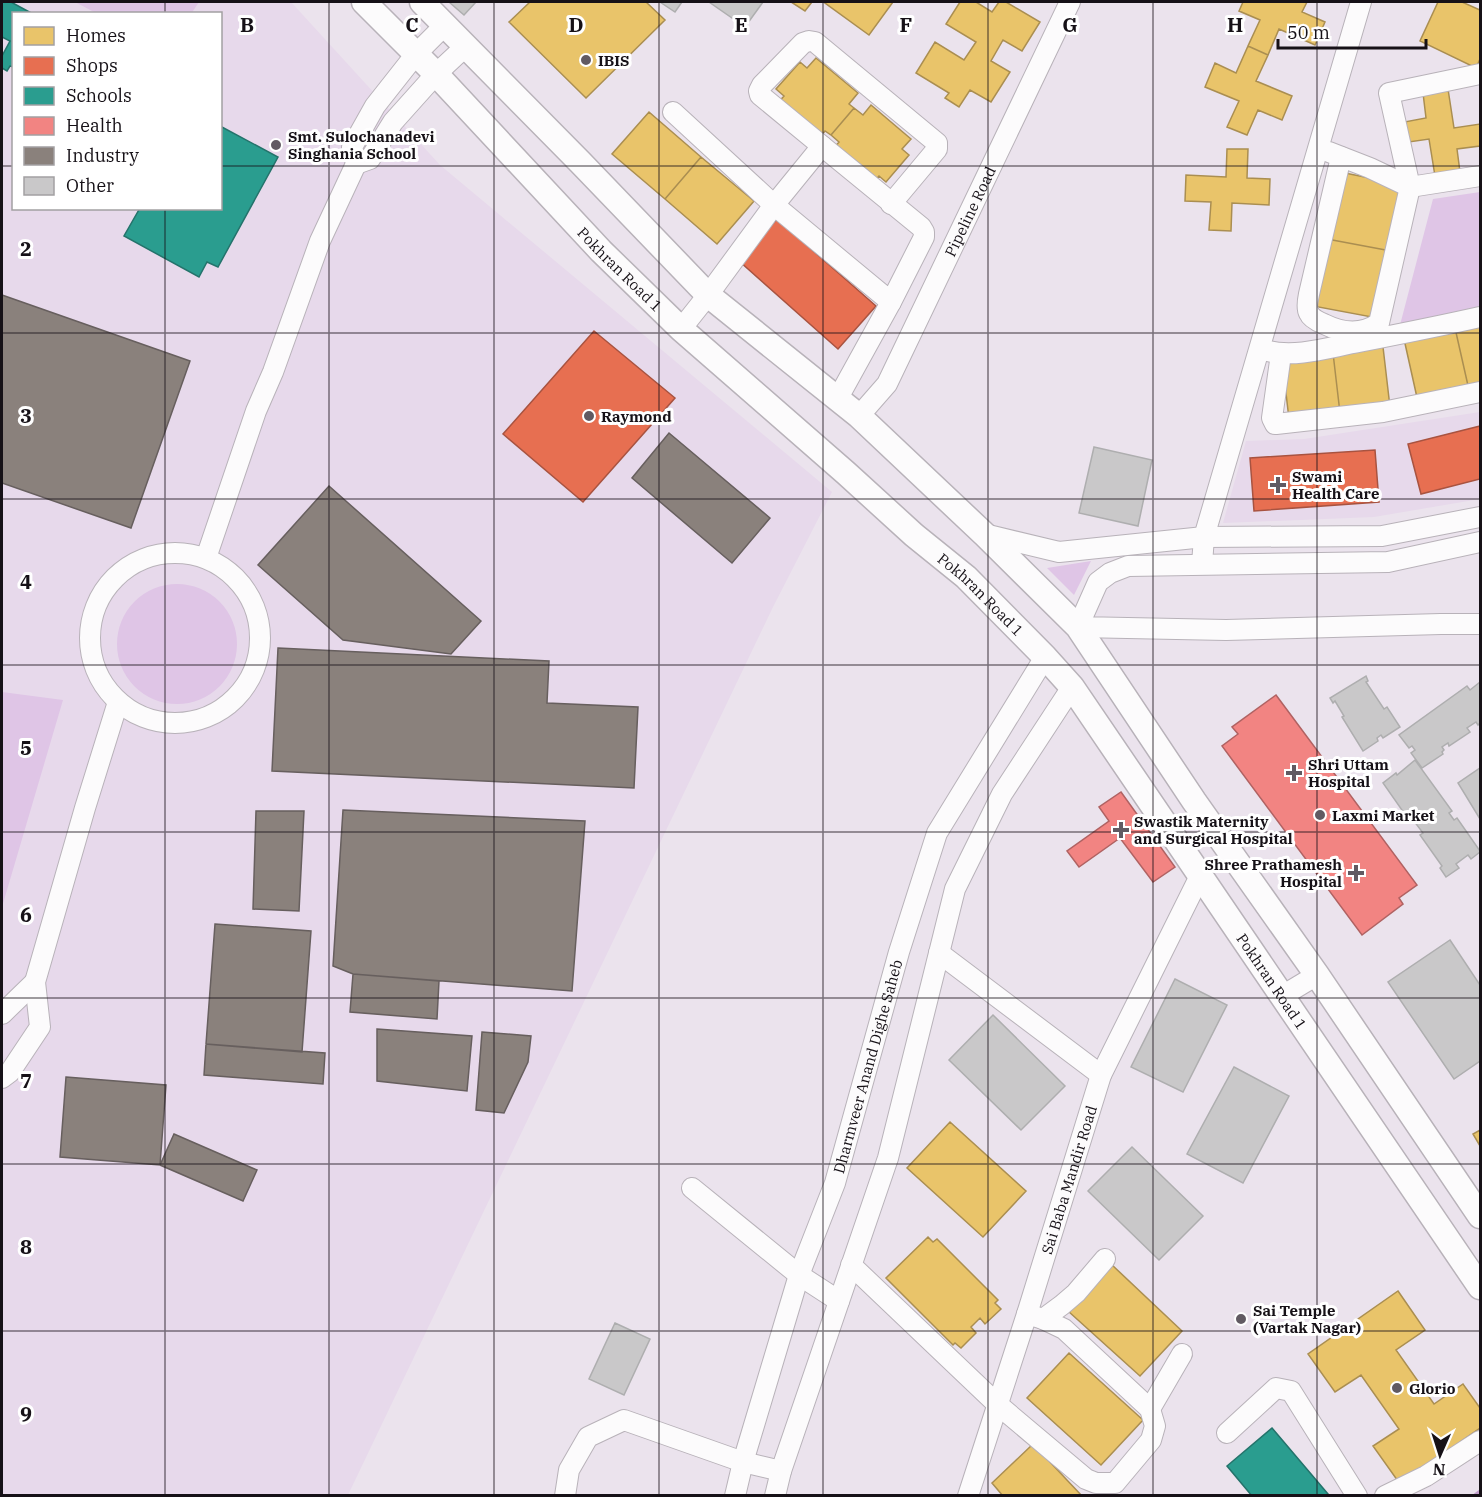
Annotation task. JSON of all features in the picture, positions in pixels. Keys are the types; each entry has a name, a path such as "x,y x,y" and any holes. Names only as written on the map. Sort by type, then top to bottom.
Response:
{"main road":[{"name":"Pokhran Road 1","path":"364,2 436,74 601,250 681,329 914,535 966,577 1072,687 1480,1287"},
{"path":"422,2 708,295 864,420 1078,627 1480,1216"}],"street":[{"name":"Pipeline Road","path":"864,420 886,384 1070,2"},
{"path":"1202,564 1204,537 1361,2"},
{"path":"206,558 256,411 273,372 320,242 356,164 352,147 375,105 416,54 445,25"},
{"path":"838,398 891,302 924,237 924,232 921,227 891,204 760,95 762,84 803,43 815,42 937,143 937,149 891,204"},
{"path":"356,164 370,159 393,122 436,74 466,46"},
{"path":"1341,157 1307,307 1309,314 1317,320 1330,327 1350,332 1366,330 1379,323 1410,187 1389,93 1480,74"},
{"path":"673,112 774,205 891,302"},
{"path":"681,329 774,205 822,146"},
{"path":"1318,147 1410,187 1480,176"},
{"path":"1260,348 1281,354 1316,350 1438,327 1480,316"},
{"path":"1281,354 1272,417 1275,424 1383,412 1480,392"},
{"path":"984,534 1059,552 1204,537 1382,536 1480,517"},
{"path":"1480,542 1388,562 1128,566 1110,573 1098,582 1078,627 1226,630 1480,624"},
{"path":"174,552 206,558 233,574 255,606 261,629 261,645 252,675 234,700 221,710 192,722 160,722 130,712 107,690 93,662 90,631 92,615 98,600 117,575 143,559 174,552"},
{"name":"Dharmveer Anand Dighe Saheb","path":"735,1496 799,1275 835,1183 900,952 937,833 1045,657"},
{"path":"776,1496 781,1471 888,1158 955,889 1002,794 1072,687"},
{"path":"2,1078 10,1072 40,1027 36,982 85,808 118,702"},
{"name":"Sai Baba Mandir Road","path":"970,1494 997,1404 1035,1317 1101,1075 1200,876"},
{"path":"939,953 1101,1075"},
{"path":"1282,996 1317,975"},
{"path":"2,1014 36,982"},
{"path":"692,1188 799,1275 839,1301"},
{"path":"1035,1317 1062,1305 1076,1293 1105,1259"},
{"path":"851,1265 997,1404 1086,1479 1114,1489 1151,1440 1155,1426 1150,1409 1064,1329 1035,1317"},
{"path":"1150,1409 1182,1354"},
{"path":"1227,1433 1276,1388 1291,1391 1357,1496"},
{"path":"565,1496 569,1470 588,1437 624,1419 743,1462 781,1471"},
{"path":"1385,1496 1426,1476 1480,1441"}],"shaded area":[{"path":"2,2 291,2 440,165 832,492 772,609 348,1495 2,1496"},
{"path":"75,2 199,2 192,12 94,12"},
{"path":"1480,192 1480,306 1400,325 1433,199"},
{"path":"1480,412 1480,499 1374,517 1223,523 1246,441 1304,439"},
{"path":"1091,561 1074,595 1047,568"},
{"path":"177,584 200,589 219,602 232,621 237,644 232,667 219,686 200,699 177,704 154,699 135,686 122,667 117,644 122,621 135,602 154,589"},
{"path":"2,692 63,700 2,907"}],"building: Homes":[{"name":"IBIS","path":"530,2 646,2 665,20 586,98 509,22"},
{"path":"791,2 812,2 805,11"},
{"path":"893,2 869,35 825,3"},
{"path":"960,2 976,2 992,12 999,2 1006,2 1040,22 1022,51 1003,40 991,61 1010,72 991,102 970,90 959,107 945,98 949,93 916,73 935,42 964,60 976,42 946,24"},
{"path":"1243,2 1307,2 1302,12 1325,22 1315,45 1279,29 1268,55 1248,46 1260,20 1239,11"},
{"path":"1438,2 1462,2 1480,10 1480,59 1476,68 1420,41"},
{"path":"1248,46 1268,55 1256,81 1292,96 1282,120 1258,110 1247,135 1227,127 1239,101 1205,87 1215,63 1236,73"},
{"path":"816,58 858,93 849,104 854,108 831,135 825,131 817,141 776,105 784,96 776,89 800,62 807,68"},
{"path":"1448,89 1454,128 1480,124 1480,146 1457,149 1460,172 1435,176 1429,139 1402,143 1399,123 1426,118 1423,93"},
{"path":"871,105 911,139 902,149 909,155 886,182 879,176 872,184 832,150 839,142 831,135 854,108 863,115"},
{"path":"649,112 701,157 665,199 612,154"},
{"path":"1227,149 1248,149 1247,178 1270,179 1269,205 1232,203 1231,231 1209,230 1211,202 1185,201 1186,175 1226,177"},
{"path":"701,157 754,201 717,244 665,199"},
{"path":"1340,172 1404,185 1391,251 1327,239"},
{"path":"1327,239 1391,251 1377,318 1313,306"},
{"path":"1480,321 1480,387 1469,390 1455,328"},
{"path":"1455,328 1469,390 1418,402 1404,339"},
{"path":"1383,347 1390,407 1340,413 1333,353"},
{"path":"1333,353 1340,413 1289,419 1282,359"},
{"path":"950,1122 1026,1191 983,1237 907,1168"},
{"path":"1480,1130 1480,1146 1473,1134"},
{"path":"928,1237 933,1242 937,1239 998,1300 995,1303 1001,1309 985,1324 980,1318 971,1327 976,1333 961,1348 955,1343 953,1345 886,1278"},
{"path":"1111,1264 1182,1331 1140,1376 1068,1311"},
{"name":"Glorio","path":"1398,1291 1425,1330 1396,1350 1434,1404 1463,1384 1480,1408 1480,1428 1400,1484 1373,1446 1399,1429 1361,1375 1335,1392 1308,1354"},
{"path":"1069,1353 1143,1420 1101,1465 1027,1398"},
{"path":"1033,1444 1082,1496 1003,1496 992,1483"}],"building: Shops":[{"path":"777,219 876,306 838,349 739,261"},
{"name":"Raymond","path":"594,331 675,398 583,502 503,434"},
{"path":"1480,426 1480,479 1421,494 1408,444"},
{"path":"1375,450 1379,502 1254,511 1250,458"}],"building: Schools":[{"path":"2,2 11,2 29,12 12,12 12,66 7,71 2,68 2,56 10,41 2,37"},
{"path":"222,127 278,157 218,267 207,262 199,277 124,236 139,210 222,210"},
{"path":"1272,1428 1328,1494 1326,1496 1252,1496 1227,1466"}],"building: Health":[{"name":"Laxmi Market","path":"1276,695 1417,885 1399,898 1403,904 1362,935 1222,746 1238,734 1232,727"},
{"path":"1121,792 1175,867 1153,882 1120,838 1079,867 1067,851 1109,821 1099,807"}],"building: Industry":[{"path":"2,295 190,361 131,528 2,483"},
{"path":"669,433 770,518 732,563 632,478"},
{"path":"329,486 481,621 451,654 343,640 258,565"},
{"path":"278,648 549,661 547,703 638,707 634,788 272,771"},
{"path":"343,810 585,821 572,991 353,974 333,966"},
{"path":"256,811 304,811 299,911 253,909"},
{"path":"215,924 311,931 302,1052 206,1044"},
{"path":"353,974 439,981 437,1019 350,1012"},
{"path":"377,1029 472,1036 467,1091 377,1081"},
{"path":"482,1032 531,1036 528,1062 504,1113 476,1110"},
{"path":"206,1044 325,1053 323,1084 204,1075"},
{"path":"66,1077 166,1085 160,1165 60,1157"},
{"path":"174,1134 257,1170 243,1201 160,1165"}],"building: Other":[{"path":"449,2 476,2 464,15"},
{"path":"660,2 682,2 675,12"},
{"path":"709,2 763,2 745,27"},
{"path":"1094,447 1152,460 1138,526 1079,513"},
{"path":"1366,676 1368,681 1366,682 1384,709 1387,707 1400,727 1383,738 1381,735 1377,738 1378,741 1363,751 1335,701 1333,703 1330,698"},
{"path":"1480,682 1480,723 1478,725 1476,722 1467,728 1470,732 1449,746 1448,743 1442,747 1443,754 1422,768 1411,753 1415,750 1412,746 1409,748 1399,735 1467,686 1470,690"},
{"path":"1415,760 1452,811 1449,813 1454,820 1457,818 1480,851 1471,859 1468,855 1456,864 1459,868 1446,877 1440,868 1442,866 1420,835 1423,833 1414,821 1411,823 1383,783"},
{"path":"1480,768 1480,819 1458,783"},
{"path":"1450,940 1480,985 1480,1061 1454,1079 1388,982"},
{"path":"1175,979 1227,1005 1183,1092 1131,1067"},
{"path":"993,1015 1065,1086 1021,1130 949,1060"},
{"path":"1234,1067 1289,1096 1243,1183 1187,1154"},
{"path":"1132,1147 1203,1216 1159,1260 1088,1191"},
{"path":"615,1323 650,1339 624,1395 589,1379"}],"waterway":[{"path":"1476,1496 1480,1493"}],"place":[{"name":"IBIS","path":"586,60"},
{"name":"Smt. Sulochanadevi Singhania School","path":"276,145"},
{"name":"Raymond","path":"589,416"},
{"name":"Swami Health Care","path":"1278,485"},
{"name":"Shri Uttam Hospital","path":"1294,773"},
{"name":"Laxmi Market","path":"1320,815"},
{"name":"Swastik Maternity and Surgical Hospital","path":"1121,830"},
{"name":"Shree Prathamesh Hospital","path":"1356,873"},
{"name":"Sai Temple (Vartak Nagar)","path":"1241,1319"},
{"name":"Glorio","path":"1397,1388"}]}
